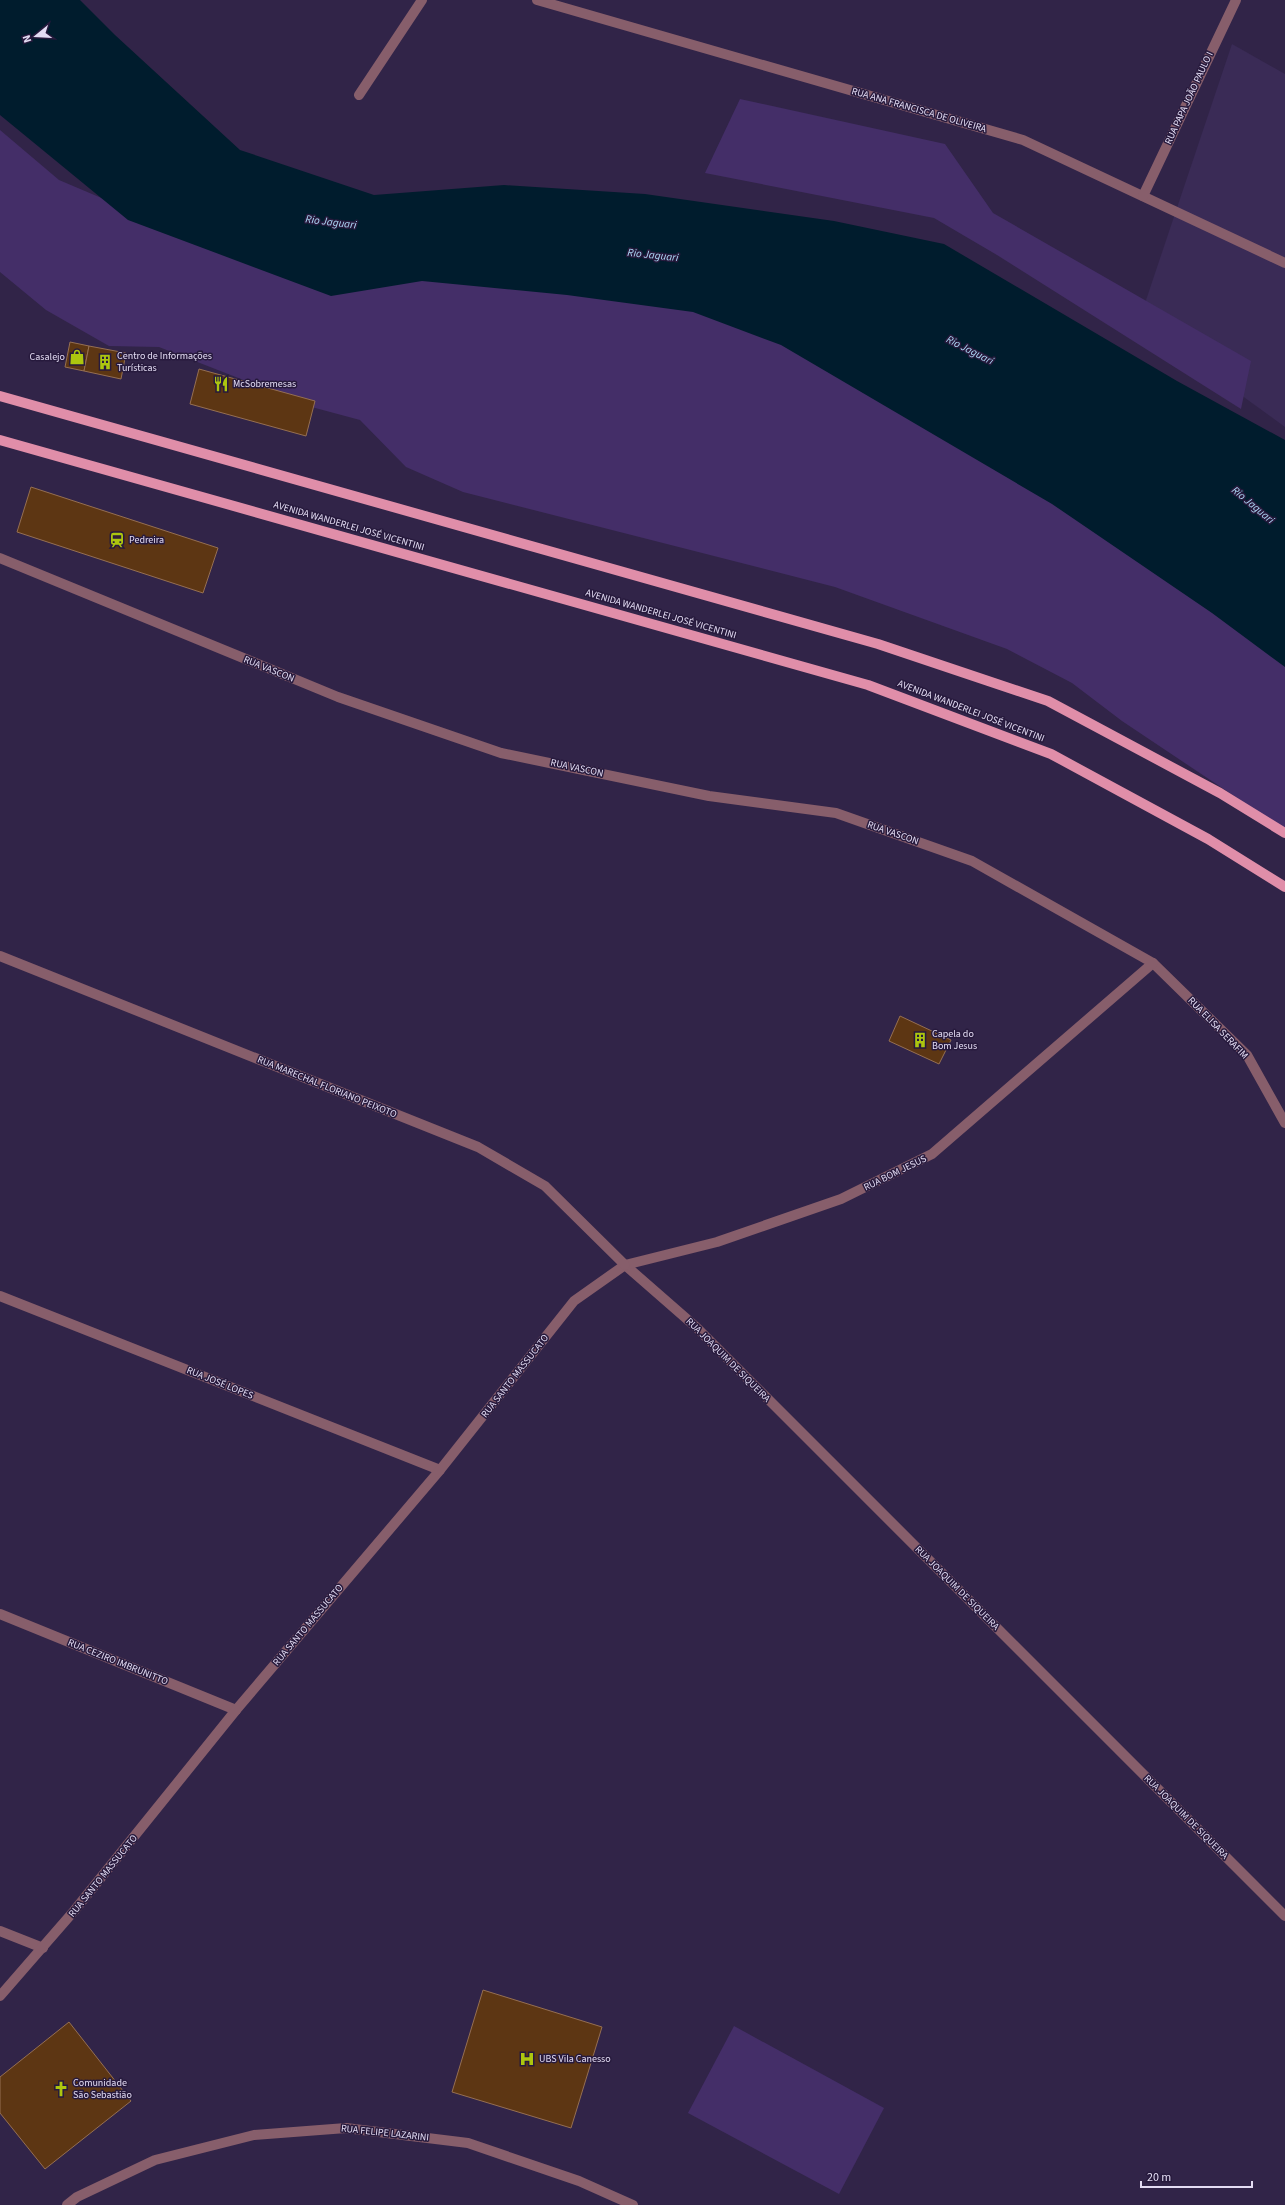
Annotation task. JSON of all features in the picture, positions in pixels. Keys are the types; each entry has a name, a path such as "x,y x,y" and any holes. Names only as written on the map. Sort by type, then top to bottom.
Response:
{"main road":[{"path":"0,396 878,644 1048,701 1220,793 1285,834"},
{"name":"AVENIDA WANDERLEI JOSÉ VICENTINI","path":"0,440 868,685 1051,754 1208,839 1285,888"}],"street":[{"path":"359,95 422,0"},
{"name":"RUA ANA FRANCISCA DE OLIVEIRA","path":"537,0 1023,140 1285,263"},
{"name":"RUA PAPA JOÃO PAULO I","path":"1143,196 1236,0"},
{"name":"RUA VASCON","path":"0,558 338,697 501,753 709,796 836,814 972,861 1153,963"},
{"name":"RUA MARECHAL FLORIANO PEIXOTO","path":"0,956 478,1147 545,1186 625,1265"},
{"name":"RUA ELISA SERAFIM","path":"1153,963 1247,1056 1285,1123"},
{"name":"RUA BOM JESUS","path":"625,1265 717,1242 841,1199 932,1154 1153,963"},
{"name":"RUA SANTO MASSUCATO","path":"0,1996 43,1948 236,1710 440,1470 574,1301 625,1265"},
{"name":"RUA JOAQUIM DE SIQUEIRA","path":"625,1265 696,1327 1285,1916"},
{"name":"RUA JOSÉ LOPES","path":"0,1296 440,1470"},
{"name":"RUA CEZIRO IMBRUNITTO","path":"0,1614 236,1710"},
{"path":"0,1931 43,1948"},
{"name":"RUA FELIPE LAZARINI","path":"67,2205 77,2197 154,2160 254,2135 346,2128 468,2143 579,2181 633,2205"}],"shaded area":[{"path":"1232,44 1285,74 1285,427 1139,321"},
{"path":"740,99 945,144 993,213 1251,361 1241,409 997,255 934,218 705,173"},
{"path":"0,130 59,180 165,225 731,305 1160,548 1285,654 1285,830 1122,721 1072,683 1007,649 835,587 463,492 406,467 360,420 293,402 246,381 159,347 109,346 46,310 0,272"},
{"path":"734,2026 884,2108 839,2194 688,2113"}],"water":[{"name":"Rio Jaguari","path":"0,0 80,0 115,35 240,150 374,195 504,185 645,194 834,221 944,244 1177,381 1285,440 1285,667 1212,613 1052,504 781,345 693,312 567,295 422,281 331,296 128,220 0,115"}],"building":[{"name":"Casalejo","path":"70,342 89,346 84,371 65,367"},
{"name":"Centro de Informações Turísticas","path":"89,346 126,353 121,379 84,371"},
{"path":"199,369 315,401 306,436 190,404"},
{"name":"Pedreira","path":"31,487 218,548 203,593 17,532"},
{"name":"Capela do Bom Jesus","path":"900,1016 951,1040 939,1064 889,1041"},
{"name":"UBS Vila Canesso","path":"483,1990 602,2027 571,2128 452,2092"},
{"name":"Comunidade São Sebastião","path":"69,2022 131,2101 45,2169 0,2113 0,2077"}],"place":[{"name":"Casalejo","path":"77,357"},
{"name":"Centro de Informações Turísticas","path":"105,362"},
{"name":"McSobremesas","path":"221,384"},
{"name":"Pedreira","path":"117,540"},
{"name":"Capela do Bom Jesus","path":"920,1040"},
{"name":"UBS Vila Canesso","path":"527,2059"},
{"name":"Comunidade São Sebastião","path":"61,2089"}]}
